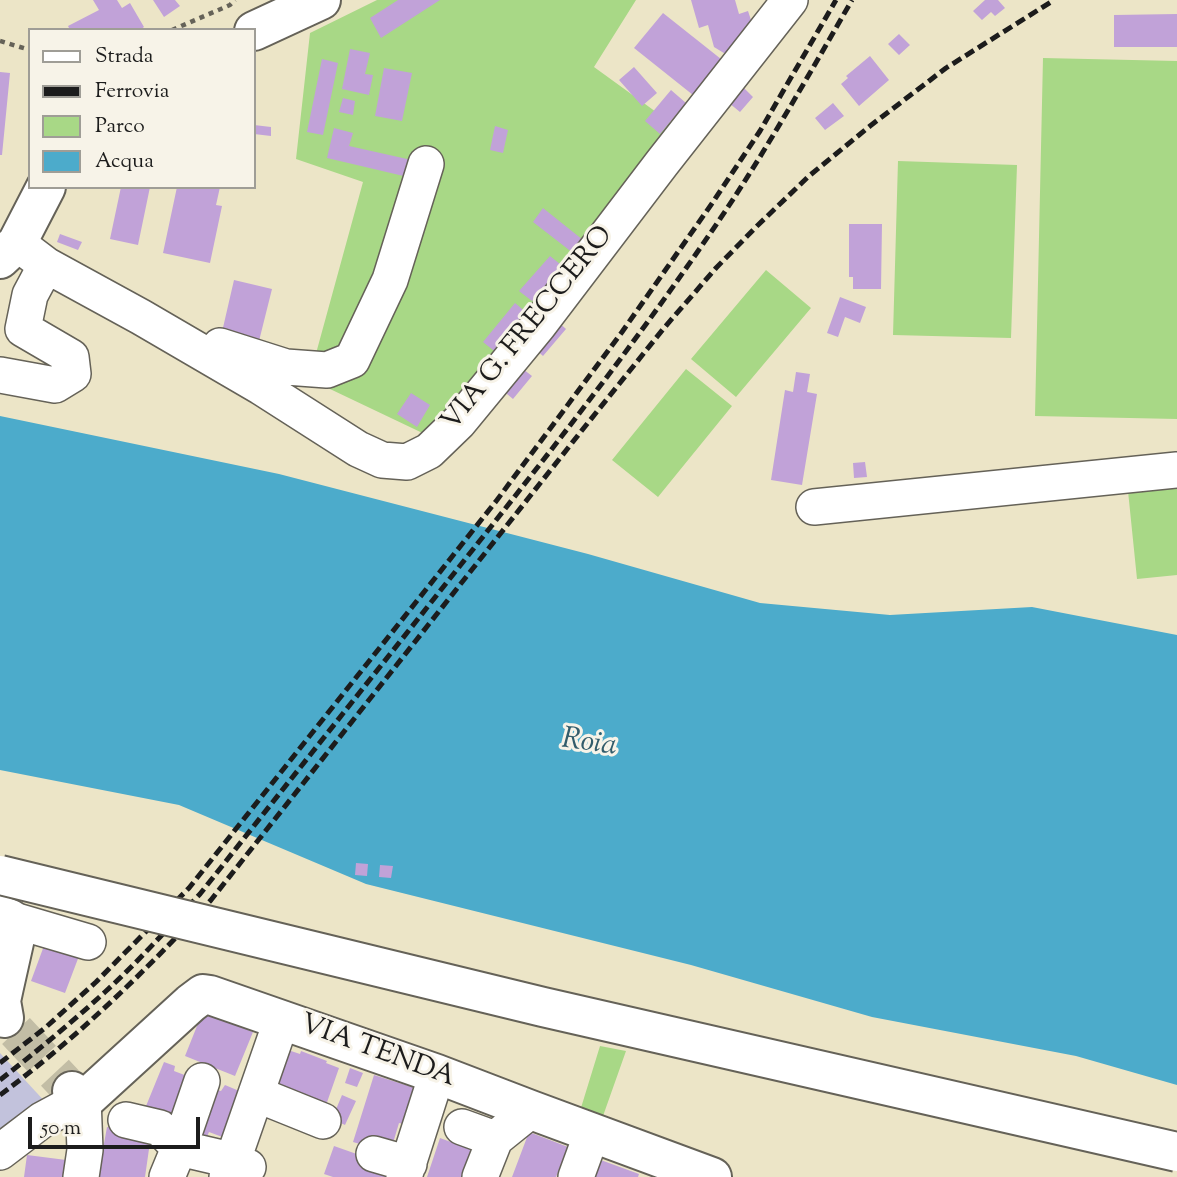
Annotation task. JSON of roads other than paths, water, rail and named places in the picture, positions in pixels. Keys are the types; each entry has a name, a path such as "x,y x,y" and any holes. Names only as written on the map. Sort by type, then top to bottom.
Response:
{"main road":[{"path":"256,30 312,3"},
{"path":"21,256 45,189"},
{"path":"0,875 543,1007 1177,1152"},
{"path":"5,917 14,925 15,938 2,994 7,1021"},
{"name":"VIA TENDA","path":"77,1094 88,1097 191,1003 203,995 210,995 437,1074 592,1133 649,1166 712,1177"}],"street":[{"name":"VIA G. FRECCERO","path":"21,256 141,317 261,387 358,449 382,460 407,462 429,451 459,422 538,326 790,0"},
{"path":"173,337 193,336 234,352 286,367 327,370 352,360 390,280 426,163"},
{"path":"0,375 55,385 73,374 71,357 12,330 30,295 21,256"},
{"path":"814,507 1177,470"},
{"path":"5,917 89,943"},
{"path":"173,1163 236,1169 256,1094 282,1019"},
{"path":"374,1153 406,1171 437,1074"},
{"path":"173,1163 202,1082"},
{"path":"0,1152 77,1094 85,1150 81,1177"},
{"path":"256,1094 323,1121"},
{"path":"480,1177 495,1139 531,1110"},
{"path":"126,1119 160,1128 173,1163"},
{"path":"462,1127 495,1139"},
{"path":"576,1177 592,1133"}],"water":[{"name":"Roia","path":"0,416 279,474 588,554 760,603 890,615 1032,607 1177,635 1177,1085 1076,1056 872,1017 691,965 366,884 179,805 0,770"}],"tunnel":[{"path":"16,1031 72,1091"}],"railway":[{"path":"0,1063 45,1028 96,982 189,888 497,500 622,332 713,202 760,131 836,0"},
{"path":"0,1080 105,992 200,894 493,523 596,392 726,210 852,0"},
{"path":"0,1095 110,1003 211,900 583,429 716,268 809,176 870,126 946,68 1054,0"}]}
